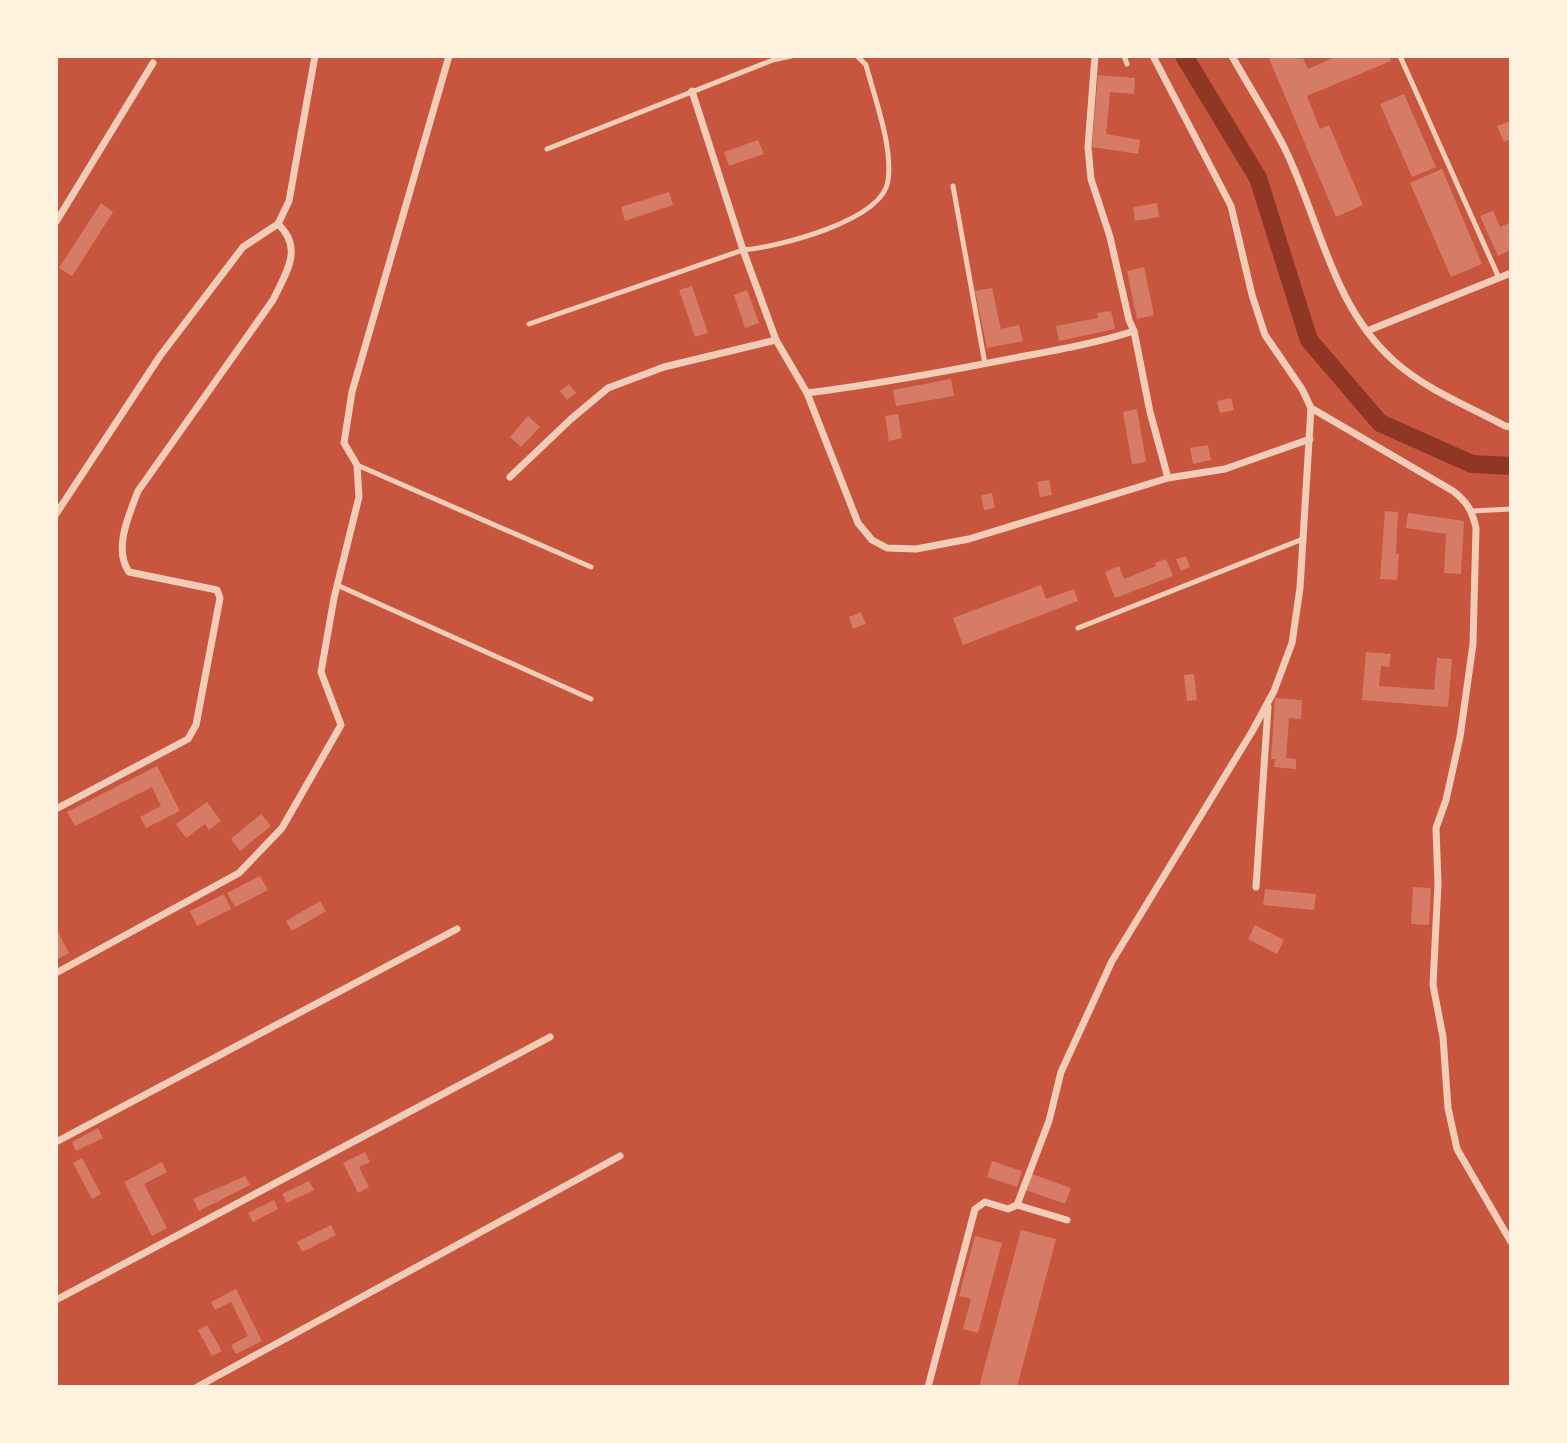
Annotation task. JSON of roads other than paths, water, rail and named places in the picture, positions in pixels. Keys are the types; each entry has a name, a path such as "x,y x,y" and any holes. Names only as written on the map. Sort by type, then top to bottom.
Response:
{"street":[{"path":"56,514 160,356 243,247 278,224 289,201 315,56"},
{"path":"56,973 239,873 282,828 341,725 321,671 337,585 359,497 357,465 344,443 352,392 449,56"},
{"path":"1095,56 1089,128 1091,178 1110,237 1168,478"},
{"path":"1017,1205 1049,1121 1061,1072 1112,961 1268,702 1292,643 1300,588 1311,408 1302,389 1265,335 1252,295 1231,206 1153,56"},
{"path":"1232,56 1285,150 1342,291 1367,331 1395,362 1433,388 1511,427"},
{"path":"56,222 153,63"},
{"path":"692,91 743,250 776,340 807,393 858,523 872,540 887,548 916,549 969,539 1168,478 1225,468 1310,439"},
{"path":"56,808 188,739 196,726 220,598 217,590 129,572 122,562 127,522 138,491 273,300 288,269 292,248 287,232 278,224"},
{"path":"1367,331 1511,273"},
{"path":"807,393 985,364 1134,331"},
{"path":"510,477 608,388 664,367 776,340"},
{"path":"1311,408 1452,491 1466,502 1472,511 1476,528 1473,643 1460,737 1446,800 1436,828 1438,883 1433,985 1443,1037 1448,1108 1457,1149 1511,1242"},
{"path":"1256,887 1268,702"},
{"path":"56,1142 457,929"},
{"path":"56,1300 550,1037"},
{"path":"197,1387 620,1156"},
{"path":"928,1387 975,1209 985,1202 1008,1209 1017,1205 1067,1220"}],"lane":[{"path":"547,149 772,60 792,56"},
{"path":"529,324 743,250 768,248 813,236 864,211 882,197 888,182 887,147 866,65 857,56"},
{"path":"1124,56 1128,64"},
{"path":"1400,56 1499,278"},
{"path":"953,186 985,364"},
{"path":"357,465 591,567"},
{"path":"1472,511 1511,509"},
{"path":"1078,628 1303,540"},
{"path":"337,585 591,699"}],"waterway":[{"path":"1184,56 1258,178 1309,340 1380,423 1472,464 1511,466"}]}
